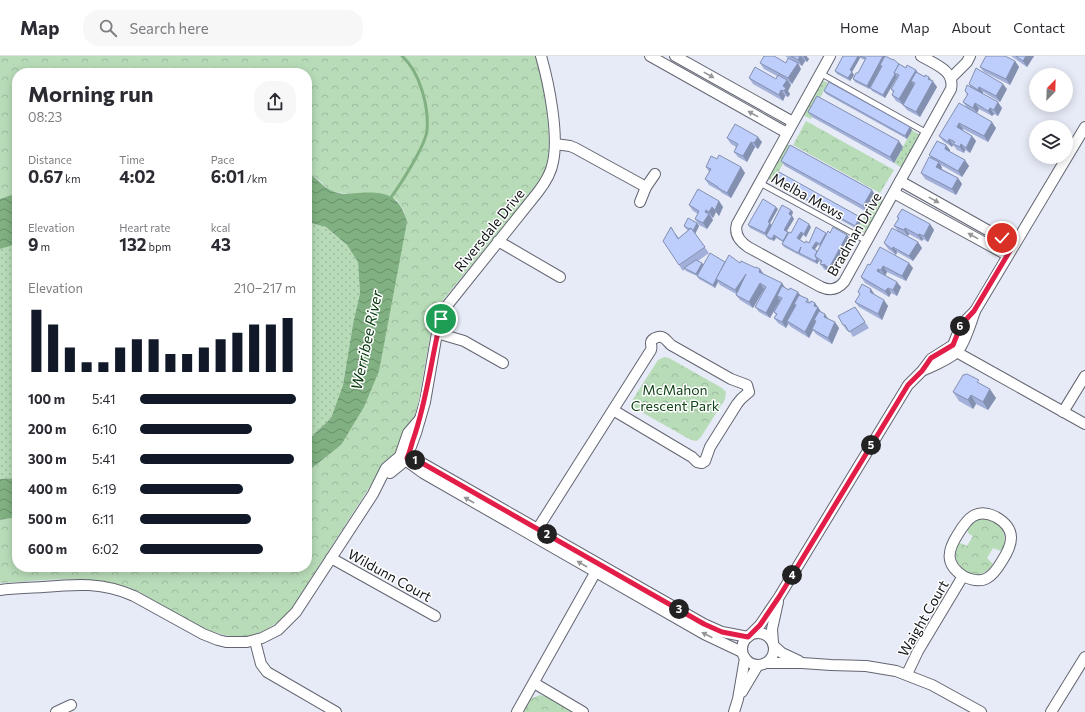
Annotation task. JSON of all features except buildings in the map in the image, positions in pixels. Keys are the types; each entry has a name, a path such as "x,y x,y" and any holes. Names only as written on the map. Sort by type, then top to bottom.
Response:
{"street":[{"name":"Riversdale Drive","path":"0,590 76,584 102,586 134,596 203,634 226,642 236,643 255,641 270,634 286,623 296,612 373,494 386,468 404,458 408,433 420,419 425,402 441,319 448,303 543,185 553,164 555,144 550,96 541,56"},
{"path":"650,56 787,133"},
{"path":"675,56 793,122"},
{"name":"Bradman Drive","path":"830,56 736,228 738,237 748,247 821,287 830,290 841,286 844,282 949,94 952,86 951,78"},
{"path":"921,56 943,68 951,78 967,62 970,56"},
{"path":"720,95 726,84"},
{"path":"954,350 954,342 961,325 974,311 1085,126"},
{"path":"555,144 575,148 646,187"},
{"path":"640,202 646,187 655,174"},
{"path":"900,181 1014,244"},
{"path":"894,192 1007,255"},
{"path":"498,241 560,277"},
{"path":"438,333 464,340 503,363"},
{"path":"535,532 651,350 651,342 657,337 662,337 671,345 731,379 748,385 749,388 749,392 737,404 710,447 705,461 702,463 697,462 692,457 613,410"},
{"path":"734,712 738,699 744,655 743,644 760,625 779,597 904,392 914,377 922,371 931,358 954,350 1085,424"},
{"path":"1063,412 1085,376"},
{"path":"404,458 422,463 535,532 598,568 704,624 722,632 749,636 758,633 763,634 767,636 782,652 802,663"},
{"name":"Waight Court","path":"984,514 995,517 1005,524 1009,530 1011,541 1007,553 994,573 987,579 975,580 963,576 954,568 950,557 951,547 955,539 964,524 973,515 984,514"},
{"name":"Wildunn Court","path":"331,558 435,616"},
{"path":"598,568 704,634 744,655 749,662 762,664 802,663 831,666 866,666 889,669 907,674 932,684 981,712"},
{"path":"517,712 598,568"},
{"name":"Waight Court","path":"907,674 918,651 963,576"},
{"path":"738,699 762,664 772,655 772,629 779,597"},
{"path":"255,641 261,664 267,672 336,712"},
{"path":"1051,712 1085,657"},
{"path":"534,683 583,712"},
{"path":"56,712 71,705"}],"lane":[{"path":"820,73 927,133"},
{"name":"Melba Mews","path":"760,183 867,241"}],"green space":[{"path":"0,56 535,56 542,81 547,112 549,142 546,167 542,176 532,191 443,300 431,331 415,415 399,450 381,469 292,608 272,626 253,635 233,636 214,632 194,623 135,590 119,584 86,579 0,583 0,520 12,518 12,572 312,572 312,468 341,445 396,279 406,222 404,211 397,200 371,193 348,194 331,191 312,174 312,68 12,68 12,195 0,199"},
{"path":"822,80 831,85 824,90 816,106 818,107 811,119 803,115"},
{"path":"806,121 894,170 880,193 793,145"},
{"path":"912,130 920,135 902,168 894,163"},
{"path":"787,144 792,147 773,182 768,179"},
{"path":"876,196 884,200 866,234 857,229"},
{"path":"312,223 326,227 347,245 358,262 360,293 353,324 343,385 331,418 312,436"},
{"path":"12,245 12,478 0,479 0,249"},
{"name":"McMahon Crescent Park","path":"664,357 669,358 722,388 726,392 725,399 697,441 691,440 636,409 632,404 633,399 658,360"},
{"path":"980,519 993,522 998,525 1004,533 1005,539 1001,551 993,548 987,558 993,564 990,569 974,575 964,570 958,563 956,558 956,548 959,543 967,546 973,536 969,534 967,530 972,523"},
{"path":"540,695 547,697 573,712 522,712 530,699"}],"water":[{"name":"Werribee River","path":"312,175 334,192 344,194 375,193 390,196 400,205 407,222 379,371 364,407 341,445 312,468 312,436 331,418 343,385 353,324 360,293 358,262 347,245 326,227 312,223"},
{"path":"12,195 12,245 0,249 0,199"},
{"path":"12,478 12,518 0,520 0,479"}],"waterway":[{"path":"389,200 417,155 427,130 425,101 422,90 414,71 402,56"}],"route":[{"path":"441,319 430,367 425,402 407,458 422,463 704,624 722,632 748,637 760,625 779,597 908,385 914,377 922,371 931,358 953,345 961,325 974,311 1014,244 1002,238"}]}
